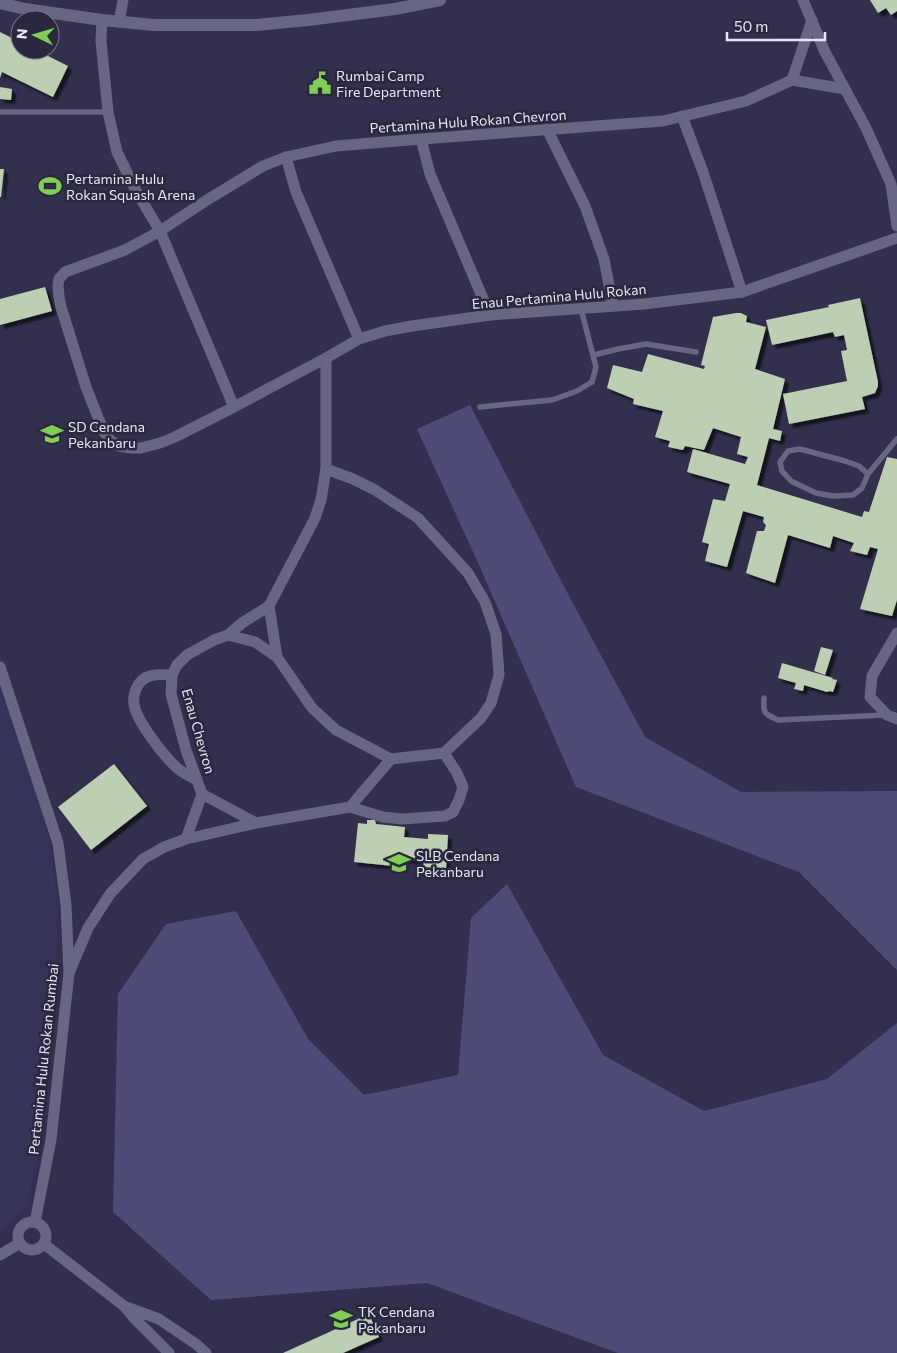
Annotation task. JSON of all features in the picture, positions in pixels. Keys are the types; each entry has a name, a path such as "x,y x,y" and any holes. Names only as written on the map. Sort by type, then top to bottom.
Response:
{"street":[{"path":"119,22 123,0"},
{"path":"0,3 27,5 119,22 154,25 256,25 385,10 440,0"},
{"path":"803,0 825,52 866,128 891,184 897,226"},
{"path":"102,20 108,112 117,152 136,191 160,231 234,407"},
{"path":"812,20 792,80 845,89"},
{"name":"Pertamina Hulu Rokan Chevron","path":"234,407 176,437 160,443 141,448 130,448 119,446 110,440 103,430 86,387 61,307 59,279 65,272 124,250 160,231 206,200 263,166 286,157 336,146 663,121 746,101 792,80"},
{"path":"682,116 703,172 742,292"},
{"path":"547,129 585,206 604,259 613,306"},
{"path":"421,139 430,174 490,315"},
{"path":"286,157 296,192 359,339"},
{"name":"Enau Pertamina Hulu Rokan","path":"234,407 359,339 385,331 490,315 644,304 742,292 897,238"},
{"path":"277,657 269,606 315,518 321,500 326,468 326,358"},
{"path":"228,635 254,642 277,657 312,708 336,730 391,759 444,753 481,718 492,703 499,675 496,634 484,602 468,573 418,518 353,478 326,468"},
{"name":"Enau Chevron","path":"186,839 202,794 186,750 171,694 172,675 177,665 187,655 214,640 228,635 242,623 269,606"},
{"path":"892,717 870,697 872,676 897,633"},
{"name":"Pertamina Hulu Rokan Rumbai","path":"0,667 58,844 66,905 70,973 51,1140 35,1222"},
{"path":"172,675 158,674 144,678 138,684 134,695 134,705 145,728 165,754 179,770 197,780"},
{"path":"70,973 88,928 110,894 143,859 164,847 186,839 256,823 350,807 382,817 402,819 445,816 453,812 460,800 462,787 457,773 444,753"},
{"path":"350,807 391,759"},
{"path":"202,794 256,823"},
{"path":"28,1222 35,1222 45,1230 44,1244 39,1249 32,1251 20,1243 18,1237 20,1228 28,1222"},
{"path":"0,1255 20,1243"},
{"path":"44,1244 124,1306 169,1353"},
{"path":"124,1306 159,1319 206,1353"}],"lane":[{"path":"0,112 108,112"},
{"path":"480,407 552,400 577,391 592,382 596,367 580,308"},
{"path":"594,355 646,344 696,352"},
{"path":"868,474 859,466 845,460 800,449 788,451 780,462 782,471 791,481 816,492 832,496 853,495 862,488 868,474 897,439"},
{"path":"764,698 764,710 767,716 778,720 892,717"}],"shaded area":[{"path":"0,0 897,0 897,1353 0,1353"},
{"path":"470,405 645,737 741,792 897,791 897,970 799,872 576,787 417,429"},
{"path":"0,661 49,839 58,900 56,966 43,1135 26,1206 0,1232"},
{"path":"507,884 603,1055 704,1111 827,1079 897,1023 897,1353 618,1353 427,1283 211,1300 113,1212 118,994 166,924 236,911 308,1039 364,1095 458,1075 471,918"}],"building":[{"path":"870,0 897,0 897,11 891,15 886,8 878,13"},
{"path":"0,32 10,37 10,60 56,60 68,66 53,97 2,72 0,78"},
{"path":"0,87 12,89 11,100 0,99"},
{"path":"0,169 4,169 1,197 0,197"},
{"path":"45,287 52,311 0,325 0,299"},
{"path":"860,298 878,382 875,393 862,397 865,409 789,424 783,394 847,381 841,351 847,350 844,335 835,337 833,332 772,345 766,320 829,307 828,305"},
{"path":"736,313 747,316 746,322 766,327 755,369 785,379 773,429 782,431 780,441 769,438 757,485 862,517 864,511 869,512 887,457 897,459 897,600 892,616 860,609 878,549 870,547 867,555 850,551 854,543 833,536 830,548 788,535 775,583 746,573 757,531 764,531 766,525 763,522 764,517 743,511 727,567 705,561 709,544 702,542 713,499 725,501 730,484 687,472 693,449 745,464 748,457 737,454 741,437 713,428 704,450 685,446 683,450 668,447 670,441 655,437 663,411 633,404 634,399 607,388 613,365 642,372 648,354 704,369 705,366 701,365 713,317"},
{"path":"821,647 833,650 825,675 814,671"},
{"path":"782,663 837,680 833,692 804,685 803,691 794,689 796,683 778,678"},
{"path":"114,764 147,806 91,850 58,807"},
{"name":"SLB Cendana Pekanbaru","path":"367,820 375,820 376,824 405,827 404,837 428,839 428,834 448,835 446,869 423,867 424,861 404,859 403,867 354,862 358,823 367,824"},
{"path":"369,1314 379,1337 343,1353 283,1353"}],"place":[{"name":"Rumbai Camp Fire Department","path":"320,83"},
{"name":"Pertamina Hulu Rokan Squash Arena","path":"50,186"},
{"name":"SD Cendana Pekanbaru","path":"52,434"},
{"name":"SLB Cendana Pekanbaru","path":"399,863"},
{"name":"TK Cendana Pekanbaru","path":"341,1319"}]}
